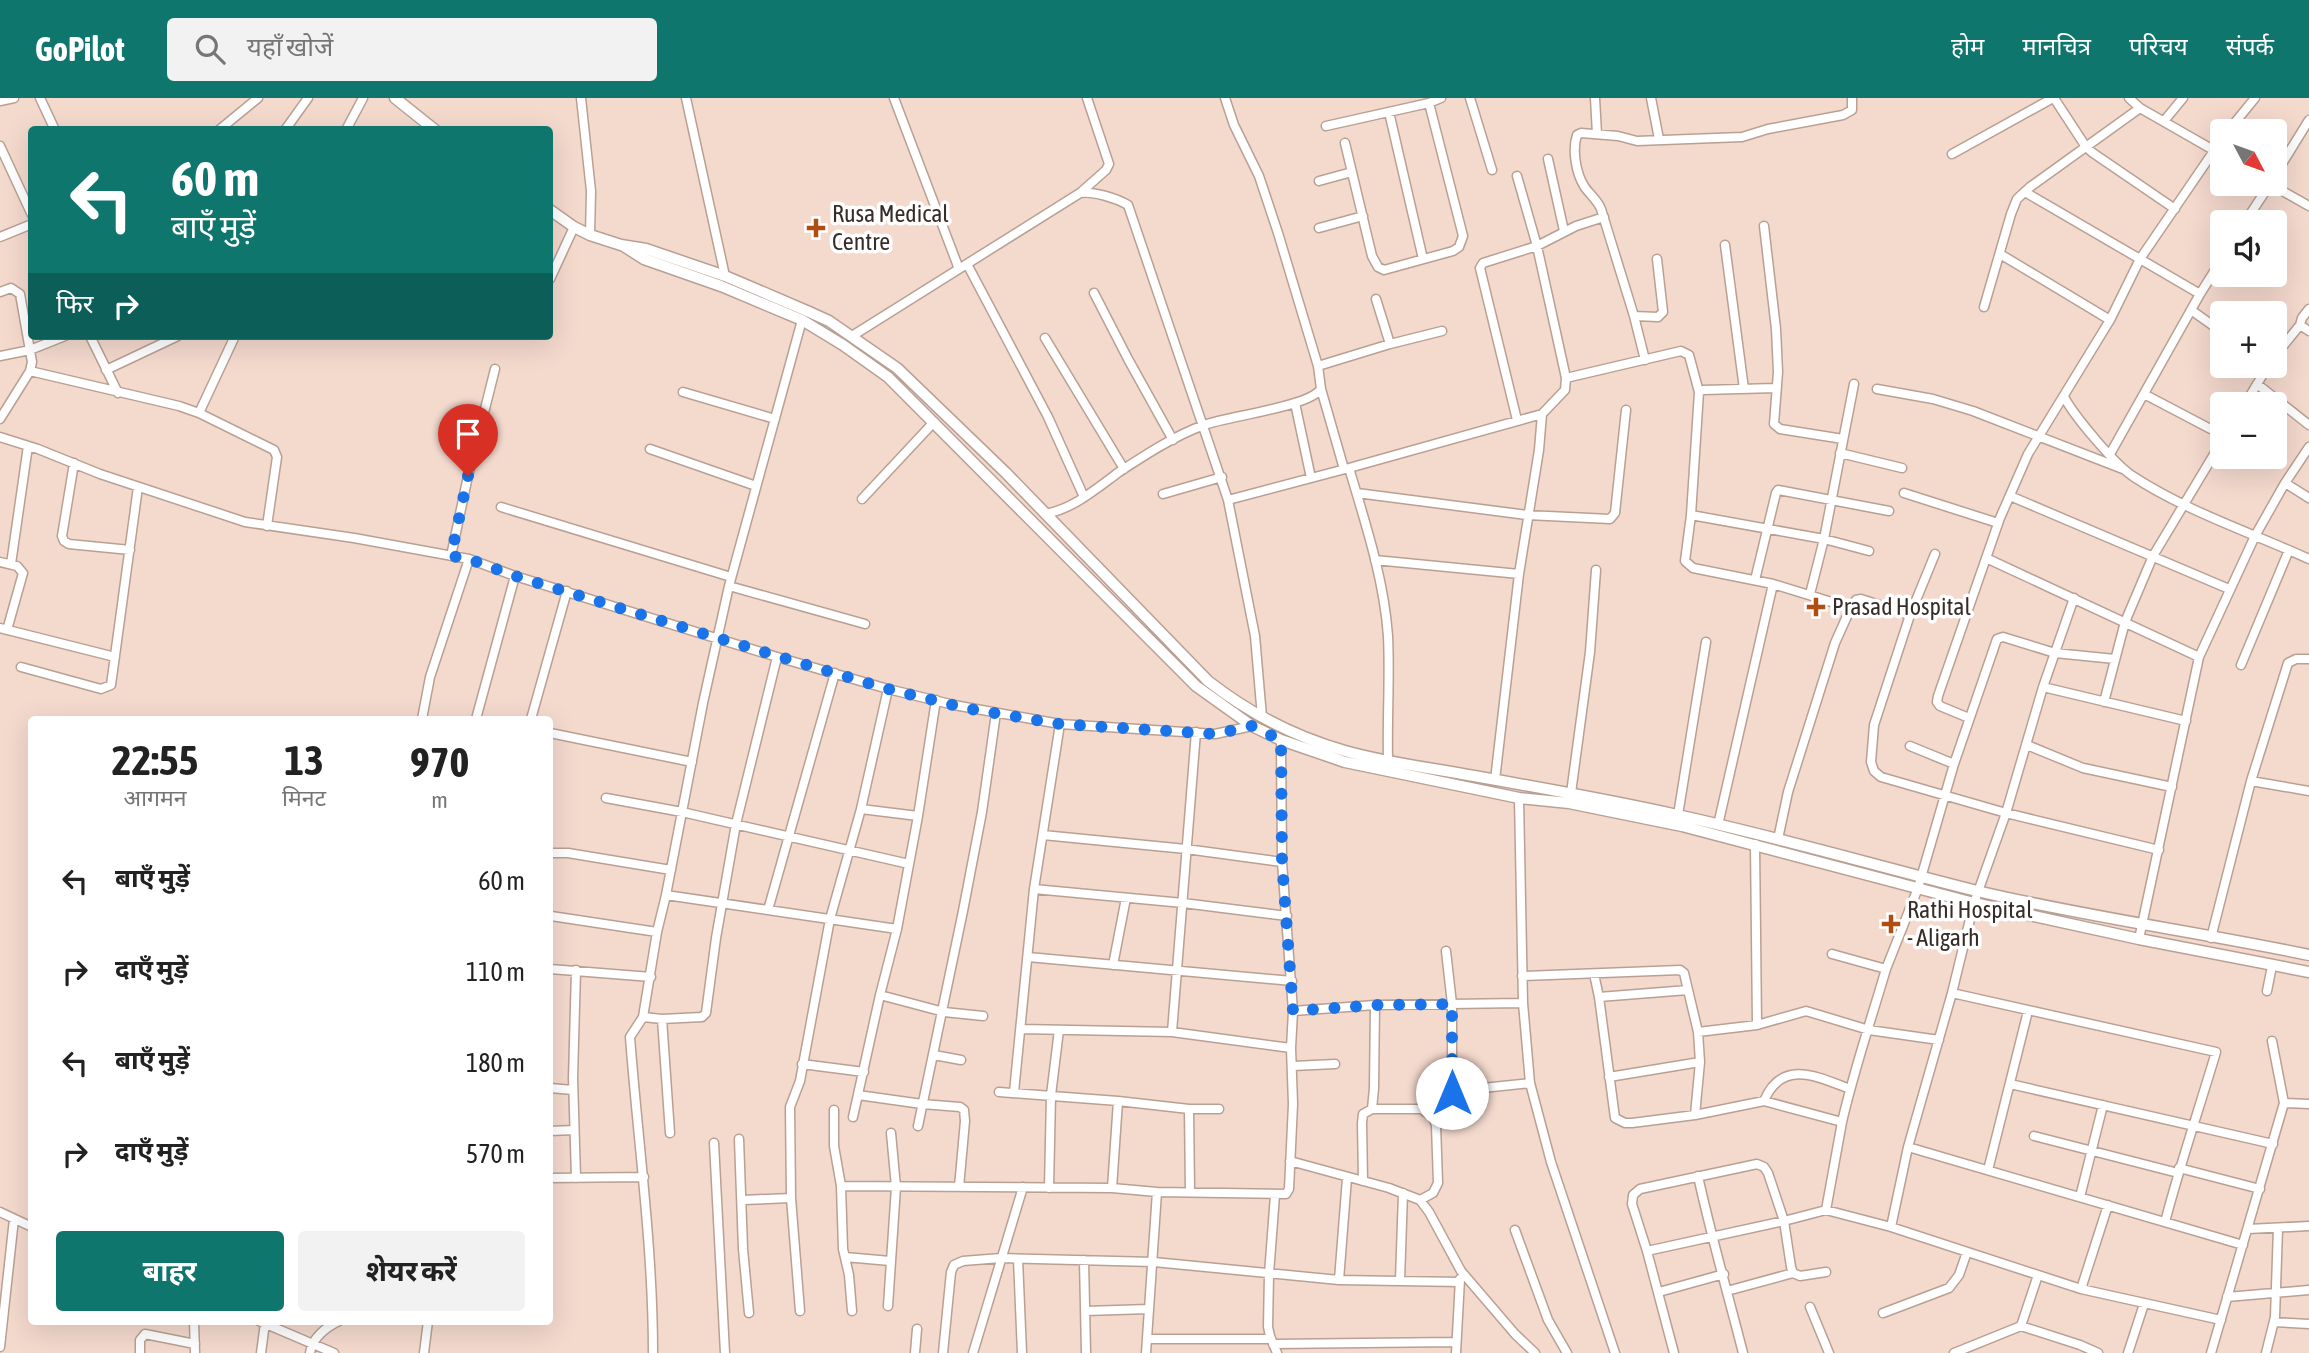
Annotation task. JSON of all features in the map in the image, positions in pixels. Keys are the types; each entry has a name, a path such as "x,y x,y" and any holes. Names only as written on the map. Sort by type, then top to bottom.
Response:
{"street":[{"path":"0,101 14,98"},
{"path":"40,98 53,126"},
{"path":"224,126 258,98"},
{"path":"288,126 308,98"},
{"path":"348,126 363,98"},
{"path":"395,98 430,126"},
{"path":"581,98 590,191 590,234"},
{"path":"686,98 725,276"},
{"path":"894,98 958,269"},
{"path":"852,336 1080,193 1106,170 1110,164 1087,98"},
{"path":"1225,98 1234,125 1259,176 1318,366 1321,389 1357,494 1376,560 1388,636 1388,760"},
{"path":"1326,126 1441,98"},
{"path":"1470,98 1492,170"},
{"path":"1595,98 1598,134"},
{"path":"1651,98 1658,139"},
{"path":"1645,360 1604,217 1598,202 1582,181 1576,156 1577,135 1618,136 1637,141 1748,136 1768,129 1843,115 1852,110 1852,98"},
{"path":"1952,153 2053,98 2086,146 2108,165 2175,209"},
{"path":"2129,98 2140,108 2210,148"},
{"path":"2164,121 2183,98"},
{"path":"2238,119 2255,98"},
{"path":"1345,143 1373,256 1380,269 1456,250 1463,239 1429,103"},
{"path":"1984,307 2014,206 2025,192 2140,108"},
{"path":"1388,112 1423,259"},
{"path":"2287,156 2308,124"},
{"path":"0,146 28,206"},
{"path":"1969,718 1942,707 1937,700 1998,523 2037,436 2110,320 2140,259 2210,156"},
{"path":"1548,159 1564,231"},
{"path":"1319,181 1352,172"},
{"path":"1228,500 1542,414 1565,390 1566,378 1537,246 1517,176"},
{"path":"1080,193 1086,192 1120,201 1130,208 1228,500 1255,636 1262,717"},
{"path":"2025,192 2200,294"},
{"path":"2287,194 2309,206"},
{"path":"553,212 574,227 590,234 621,245 646,249 725,276 830,321 852,336 897,368 986,453 1208,681 1262,717 1345,762 1519,798 1569,803 1682,826 1974,903 2309,972"},
{"path":"1319,228 1363,216"},
{"path":"1517,420 1479,269 1483,263 1537,246 1564,231 1604,217"},
{"path":"0,237 28,226"},
{"path":"1764,226 1776,329 1775,426 1843,439"},
{"path":"553,272 574,227"},
{"path":"621,245 644,259 721,286 802,320 888,377 1196,686 1252,726 1281,740 1678,815 1978,891 2142,926 2309,956"},
{"path":"1725,245 1744,389"},
{"path":"2000,254 2110,320"},
{"path":"1634,316 1658,317 1663,312 1657,259"},
{"path":"967,264 1048,417 1084,497"},
{"path":"2110,454 2210,278"},
{"path":"0,292 11,288 20,294 28,339"},
{"path":"1094,293 1173,440"},
{"path":"1376,299 1390,344"},
{"path":"2287,341 2309,309"},
{"path":"2191,310 2210,323"},
{"path":"653,1353 652,1287 644,1177 629,1037 643,1017 657,932 730,581 802,320"},
{"path":"2300,325 2309,331"},
{"path":"1318,366 1442,331"},
{"path":"1045,338 1124,469"},
{"path":"1,415 30,370 32,362 28,340"},
{"path":"0,356 30,350 55,340"},
{"path":"92,340 118,393"},
{"path":"152,340 155,347"},
{"path":"106,370 169,340"},
{"path":"198,413 233,340"},
{"path":"1566,378 1681,351 1687,353 1699,392 1691,515 1685,558 1688,565 1773,584 1850,608"},
{"path":"451,556 495,369"},
{"path":"30,370 198,413 275,452 277,457 267,527"},
{"path":"2252,392 2261,378"},
{"path":"1810,594 1824,539 1854,384"},
{"path":"2257,384 2309,425"},
{"path":"1699,392 1776,388"},
{"path":"1045,514 1063,510 1124,469 1204,425 1295,403 1313,397 1321,389"},
{"path":"1877,389 1933,399 1973,411 2125,470"},
{"path":"683,392 775,419"},
{"path":"2144,394 2210,429"},
{"path":"2064,397 2077,417 2110,454 2140,481 2309,559"},
{"path":"1295,403 1311,478"},
{"path":"1357,494 1527,515 1608,519 1615,513 1626,410"},
{"path":"1495,780 1519,574 1539,450 1542,414"},
{"path":"862,499 934,422"},
{"path":"0,437 245,522 355,538 469,559 515,576 888,689 1060,724 1215,734 1252,726"},
{"path":"10,564 28,446"},
{"path":"2139,939 2199,657 2255,536 2309,447"},
{"path":"650,449 756,486"},
{"path":"1840,453 1902,468"},
{"path":"2104,702 2125,622 2153,556 2210,461"},
{"path":"74,463 62,536 64,541 69,544 130,550"},
{"path":"1163,494 1222,477"},
{"path":"2285,483 2309,498"},
{"path":"21,667 105,689 111,685 138,487"},
{"path":"1755,580 1778,490 1889,511"},
{"path":"1904,493 1998,523"},
{"path":"2010,496 2229,589"},
{"path":"501,507 865,624"},
{"path":"1691,515 1824,539 1869,551"},
{"path":"2241,665 2289,550"},
{"path":"1935,554 1910,615 1874,725 1871,762 1874,771 1886,779 1944,797 2160,850"},
{"path":"1986,558 2199,657"},
{"path":"423,716 430,677 469,559"},
{"path":"1376,560 1519,574"},
{"path":"0,562 20,568 23,573 4,629 115,657"},
{"path":"1571,793 1590,652 1596,570"},
{"path":"477,716 515,576"},
{"path":"1718,825 1773,584"},
{"path":"532,716 567,591"},
{"path":"1891,1227 1908,1147 1952,993 1974,903 2006,813 2043,687 2074,598"},
{"path":"1779,839 1788,792 1835,643 1850,608 1856,600 1861,600 1910,615"},
{"path":"1826,1210 1856,1062 1869,1030 1886,969 1922,876 1954,764 1997,639 2003,637 2055,653 2115,659"},
{"path":"1678,815 1706,642"},
{"path":"643,1017 662,1019 705,1016 736,824 777,656"},
{"path":"2211,937 2251,781 2288,663 2296,659 2309,659"},
{"path":"768,910 835,673"},
{"path":"2043,687 2186,721"},
{"path":"800,1311 792,1198 790,1107 800,1080 830,919 861,808 888,689"},
{"path":"853,1117 897,929 936,700"},
{"path":"918,1126 944,1012 982,812 996,713"},
{"path":"1014,1092 1034,889 1060,724"},
{"path":"1172,1032 1196,732"},
{"path":"553,734 692,762"},
{"path":"841,1186 1112,1188 1275,1195 1288,1192 1293,1011 1282,862 1281,740"},
{"path":"2027,745 2083,768 2172,787"},
{"path":"1910,746 1954,764"},
{"path":"2251,781 2309,791"},
{"path":"606,798 682,812 909,864"},
{"path":"1519,798 1523,1003 1530,1083 1550,1162 1615,1353"},
{"path":"861,808 918,816"},
{"path":"1043,835 1186,849 1282,862"},
{"path":"1755,844 1757,1025"},
{"path":"553,853 568,853 671,870"},
{"path":"1034,889 1287,916"},
{"path":"666,895 897,929"},
{"path":"1113,965 1126,898"},
{"path":"553,916 657,932"},
{"path":"1446,951 1452,1004 1452,1093"},
{"path":"1832,954 1886,969"},
{"path":"1028,957 1292,981"},
{"path":"2267,991 2272,965"},
{"path":"553,969 651,977"},
{"path":"576,970 573,1090 576,1178"},
{"path":"1522,976 1680,970 1685,973 1698,1032 1700,1062 1695,1115"},
{"path":"1594,974 1613,1113 1619,1121 1632,1123 1695,1115 1764,1101 1842,1122"},
{"path":"1599,998 1688,990"},
{"path":"1952,993 2216,1052 2165,1222"},
{"path":"880,995 944,1012 983,1016"},
{"path":"1293,1011 1375,1005 1523,1003"},
{"path":"1372,1109 1375,1005"},
{"path":"1698,1032 1757,1025 1806,1011 1869,1030 1939,1040"},
{"path":"1988,1170 2028,1011"},
{"path":"662,1019 670,1133"},
{"path":"1021,1029 1172,1032 1291,1048"},
{"path":"1049,1188 1051,1095 1059,1030"},
{"path":"2211,1353 2284,1102 2272,1041"},
{"path":"934,1055 961,1060"},
{"path":"1609,1077 1700,1062"},
{"path":"802,1064 864,1072"},
{"path":"1293,1066 1335,1064"},
{"path":"1764,1101 1769,1090 1787,1075 1800,1073 1850,1089"},
{"path":"1473,1089 1530,1083"},
{"path":"2010,1084 2273,1144"},
{"path":"553,1088 573,1090"},
{"path":"999,1091 1189,1109 1219,1109"},
{"path":"858,1094 922,1104 957,1106 964,1110 959,1187"},
{"path":"1112,1188 1118,1101"},
{"path":"2284,1102 2309,1104"},
{"path":"2080,1197 2103,1105"},
{"path":"1189,1109 1190,1191"},
{"path":"1363,1181 1362,1117 1372,1109 1421,1109 1435,1121 1438,1183 1433,1192 1420,1200"},
{"path":"834,1110 834,1146 841,1186 845,1257 852,1311"},
{"path":"553,1131 574,1130"},
{"path":"888,1306 896,1187 891,1133"},
{"path":"2034,1136 2260,1189"},
{"path":"740,1139 743,1249 749,1313"},
{"path":"713,1143 725,1353"},
{"path":"1908,1147 2243,1245"},
{"path":"1290,1161 1420,1200 1461,1271 1515,1334 1535,1353"},
{"path":"1674,1353 1659,1292 1632,1204 1633,1195 1640,1189 1756,1164 1764,1167 1784,1221 1793,1273"},
{"path":"1698,1176 1743,1353"},
{"path":"553,1178 644,1177"},
{"path":"1339,1280 1347,1178"},
{"path":"973,1353 1023,1187"},
{"path":"1146,1353 1157,1192"},
{"path":"1400,1280 1403,1193"},
{"path":"1275,1195 1268,1327 1277,1353"},
{"path":"743,1200 792,1198"},
{"path":"2081,1289 2108,1206"},
{"path":"1647,1251 1826,1210 1891,1227 2081,1289 2221,1320"},
{"path":"0,1212 28,1225"},
{"path":"0,1347 14,1219"},
{"path":"2248,1229 2309,1226"},
{"path":"2266,1353 2274,1322 2278,1228"},
{"path":"1515,1230 1548,1320 1567,1353"},
{"path":"1883,1314 1949,1288 1959,1275 1967,1252"},
{"path":"845,1257 890,1261"},
{"path":"943,1353 952,1268 957,1262 963,1261 1001,1258 1154,1262 1339,1280 1460,1282"},
{"path":"1017,1259 1022,1353"},
{"path":"1084,1260 1086,1353"},
{"path":"1456,1353 1461,1271"},
{"path":"1727,1291 1793,1273 1800,1276 1826,1272"},
{"path":"1659,1292 1724,1274"},
{"path":"2021,1325 2038,1275"},
{"path":"2227,1297 2309,1290"},
{"path":"2128,1353 2144,1304"},
{"path":"1810,1307 1829,1353"},
{"path":"1085,1311 1149,1309"},
{"path":"2274,1322 2309,1324"},
{"path":"140,1353 140,1340 145,1334 195,1348 194,1325"},
{"path":"261,1353 262,1325"},
{"path":"268,1325 311,1348 334,1353"},
{"path":"311,1348 332,1325"},
{"path":"424,1353 428,1325"},
{"path":"1959,1352 2021,1325 2079,1349 2098,1353"},
{"path":"915,1353 917,1329"},
{"path":"1147,1339 1455,1342"}],"place":[{"name":"Rusa Medical Centre","path":"816,228"},
{"name":"Prasad Hospital","path":"1816,607"},
{"name":"Rathi Hospital - Aligarh","path":"1891,924"}],"route":[{"path":"468,476 451,556 469,559 515,576 888,689 970,709 1060,724 1215,734 1252,726 1281,740 1282,862 1293,1011 1375,1005 1452,1004 1452,1093"}]}
